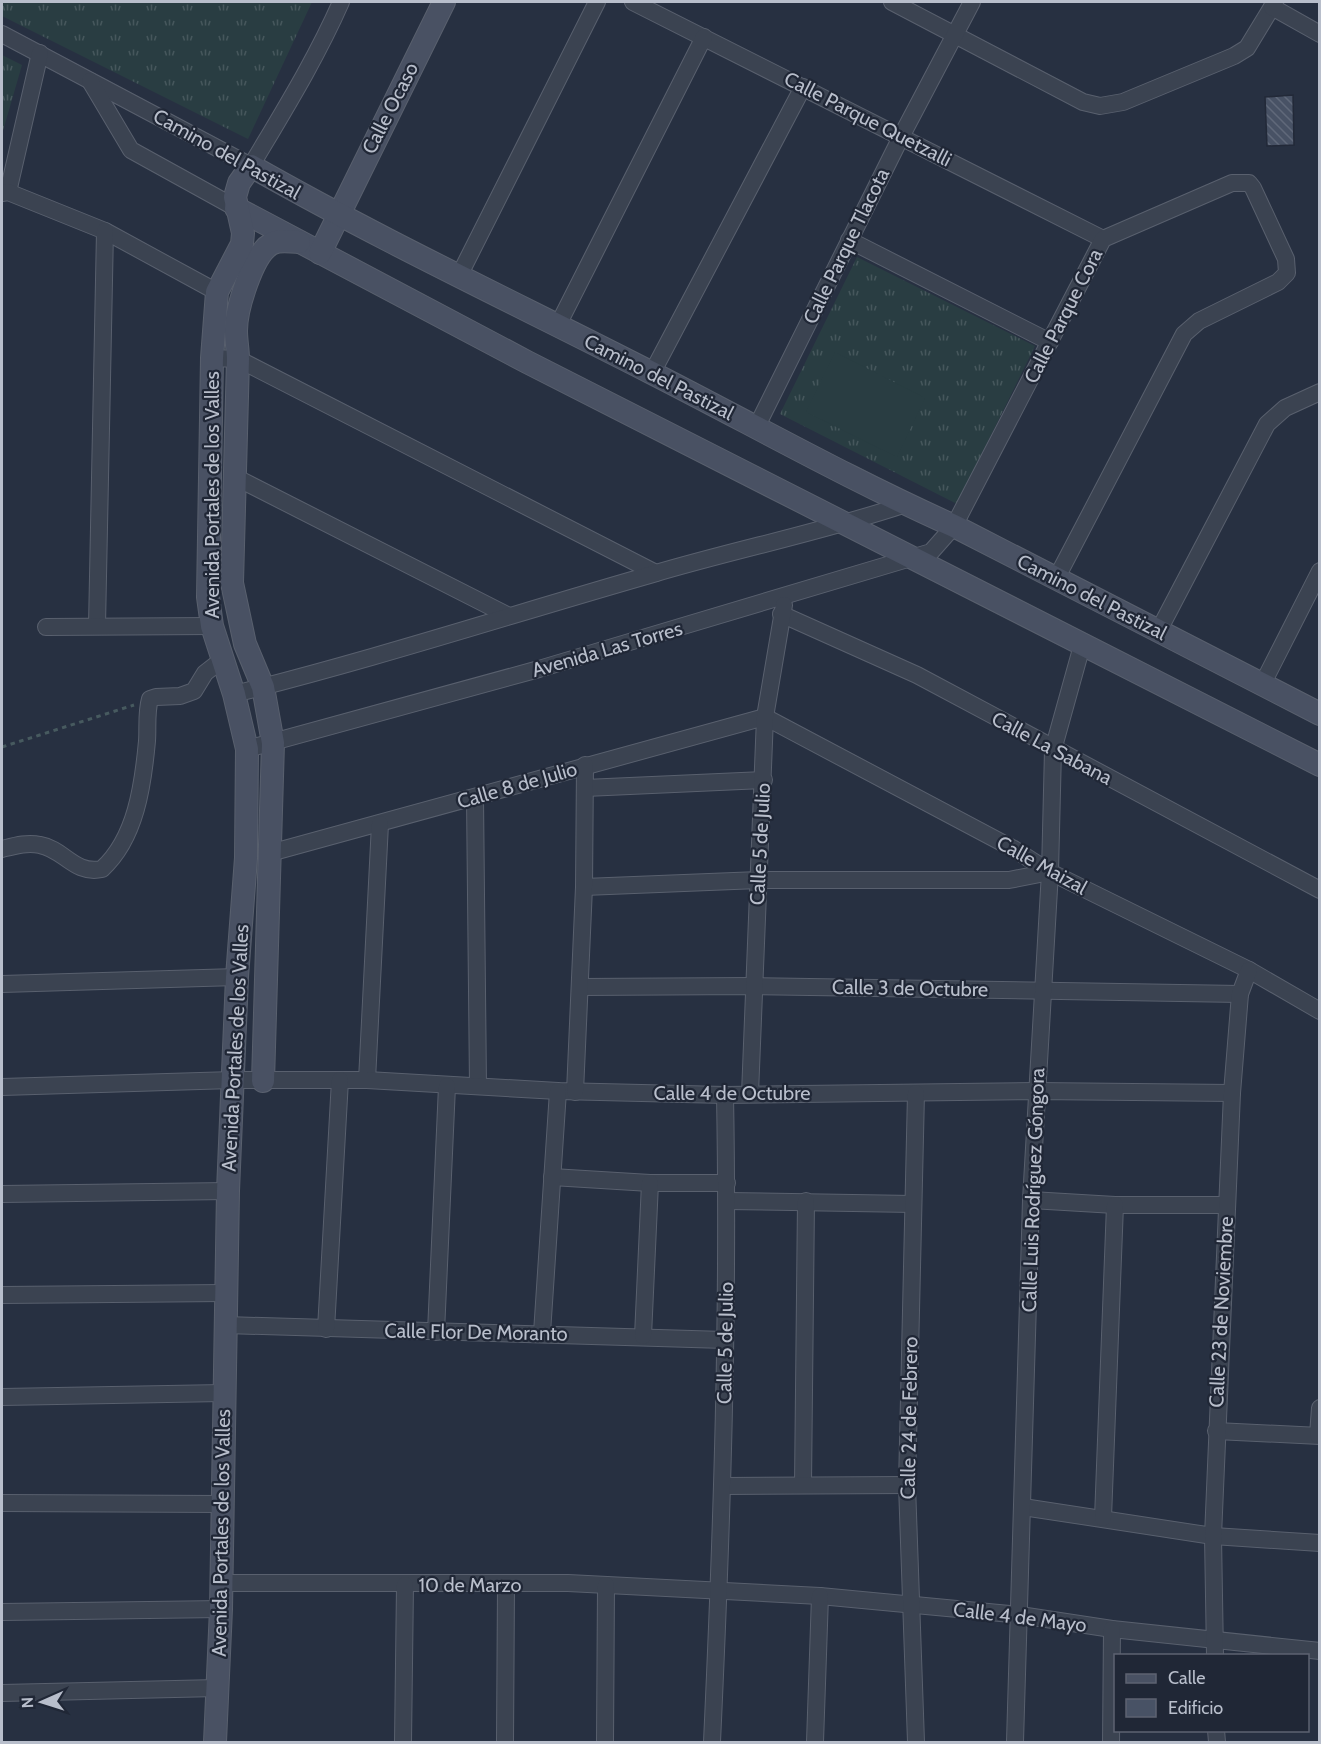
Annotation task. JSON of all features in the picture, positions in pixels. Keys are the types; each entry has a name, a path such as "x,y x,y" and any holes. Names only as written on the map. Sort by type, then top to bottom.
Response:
{"street":[{"path":"40,53 5,192 105,231 217,292 242,244 243,233 235,197 239,183 328,31 340,2"},
{"name":"Calle Ocaso","path":"310,248 337,215 444,2"},
{"path":"459,276 597,2"},
{"name":"Calle Parque Quetzalli","path":"633,2 902,135 1103,239"},
{"path":"892,2 1083,102 1109,105 1241,52 1273,4 1320,34"},
{"name":"Calle Parque Tlacota","path":"756,428 902,135 972,2"},
{"name":"Camino del Pastizal","path":"2,34 251,166 337,215 1159,630 1320,714"},
{"path":"558,325 704,37"},
{"path":"90,80 131,150 310,248 527,362 1083,642 1320,765"},
{"path":"652,373 803,87"},
{"name":"Calle Parque Cora","path":"954,526 1103,239 1242,181 1253,188 1286,259 1287,270 1278,282 1199,321 1184,334 1056,579"},
{"path":"97,626 105,231"},
{"path":"849,240 1050,342"},
{"name":"Avenida Portales de los Valles","path":"263,1081 273,743 263,687 245,644 232,583 238,359 236,329 242,298 253,268 269,245 279,241 310,248"},
{"name":"Avenida Portales de los Valles","path":"215,1743 221,1609 228,1191 237,977 246,858 247,749 234,694 212,626 208,597 212,358 217,292"},
{"path":"212,358 238,359 656,573"},
{"path":"1159,630 1267,424 1285,408 1320,392"},
{"path":"235,477 509,616"},
{"path":"234,694 906,504"},
{"name":"Avenida Las Torres","path":"247,749 917,558 931,552 954,526"},
{"path":"1262,685 1320,571"},
{"name":"Calle 5 de Julio","path":"750,1094 752,986 764,780 765,717 781,614 786,597"},
{"name":"Calle La Sabana","path":"781,614 917,675 1053,750 1320,890"},
{"path":"46,627 212,626"},
{"name":"Calle Luis Rodríguez Góngora","path":"1015,1743 1031,1200 1050,872 1053,750 1083,642"},
{"path":"2,849 24,844 42,844 84,869 102,869 110,862 130,828 143,781 150,699 180,696 194,691 206,673 223,659"},
{"name":"Calle 8 de Julio","path":"270,853 765,717"},
{"name":"Calle Maizal","path":"765,717 1014,849 1050,872 1249,970 1320,1011"},
{"path":"575,1092 584,887 585,765"},
{"path":"585,788 764,780"},
{"path":"475,798 478,1086"},
{"path":"367,1080 380,824"},
{"path":"584,887 759,880 1009,880 1050,872"},
{"name":"Calle 23 de Noviembre","path":"1215,1648 1212,1536 1226,1205 1240,994 1249,970"},
{"path":"2,984 237,977"},
{"name":"Calle 3 de Octubre","path":"580,987 752,986 1240,994"},
{"name":"Calle 4 de Octubre","path":"2,1087 233,1080 367,1080 575,1092 725,1095 1036,1091 1232,1094"},
{"path":"326,1329 340,1080"},
{"path":"436,1332 447,1086"},
{"path":"542,1333 558,1091"},
{"name":"Calle 24 de Febrero","path":"916,1093 907,1485 909,1581 913,1604 916,1743"},
{"name":"Calle 5 de Julio","path":"712,1743 723,1486 727,1201 725,1095"},
{"path":"552,1177 650,1183 727,1183"},
{"path":"643,1336 650,1183"},
{"path":"2,1194 228,1191"},
{"path":"1031,1200 1115,1205 1226,1205"},
{"path":"727,1201 913,1204"},
{"path":"803,1485 806,1201"},
{"path":"1103,1518 1115,1205"},
{"path":"2,1295 225,1293"},
{"name":"Calle Flor De Moranto","path":"226,1325 725,1340"},
{"path":"2,1397 223,1393"},
{"path":"1216,1431 1319,1436 1320,1408"},
{"path":"723,1486 907,1485"},
{"path":"2,1503 221,1504"},
{"path":"1023,1507 1212,1536 1320,1543"},
{"name":"10 de Marzo","path":"221,1583 606,1585 719,1591"},
{"path":"403,1743 405,1585"},
{"path":"505,1743 506,1585"},
{"path":"605,1743 606,1585"},
{"name":"Calle 4 de Mayo","path":"719,1591 820,1596 1020,1615 1215,1648 1320,1651"},
{"path":"815,1743 820,1596"},
{"path":"2,1612 221,1609"},
{"path":"1111,1743 1112,1629"},
{"path":"2,1693 218,1688"}],"path":[{"path":"2,747 150,699"}],"green space":[{"path":"2,2 312,2 248,139 2,16"},
{"path":"2,55 22,65 2,134"},
{"path":"857,257 1035,346 957,504 780,414"},
{"path":"835,352 925,398 897,457 806,412"}],"building":[{"path":"1293,95 1294,145 1267,146 1265,97"}]}
